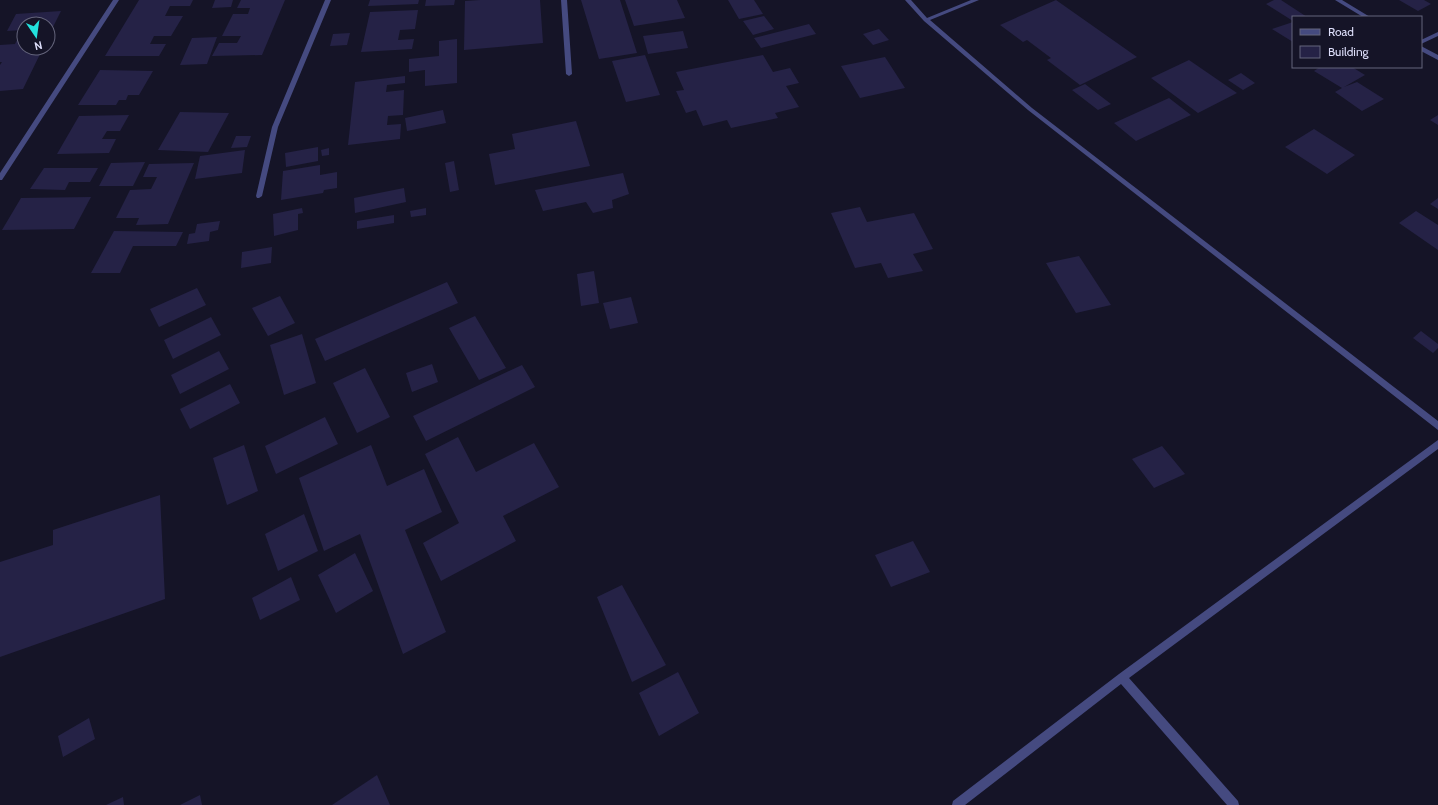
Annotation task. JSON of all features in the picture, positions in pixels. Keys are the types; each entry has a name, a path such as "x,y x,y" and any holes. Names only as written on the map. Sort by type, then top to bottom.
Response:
{"street":[{"path":"0,178 116,0"},
{"path":"259,196 275,127 328,0"},
{"path":"564,0 569,74"},
{"path":"908,0 926,20 1030,109 1438,426"},
{"path":"926,20 976,0"},
{"path":"1338,0 1365,16"},
{"path":"1422,42 1438,34"},
{"path":"1422,49 1438,58"},
{"path":"957,805 1122,676 1438,444"},
{"path":"1122,676 1234,805"}],"building":[{"path":"139,0 193,0 190,6 170,6 165,16 183,16 171,36 154,36 150,44 166,44 159,56 105,56"},
{"path":"215,0 233,0 231,7 212,8"},
{"path":"241,0 285,0 262,55 212,56 219,43 237,43 241,36 222,36 233,14 248,14 250,8 237,8"},
{"path":"370,0 419,0 418,4 368,6"},
{"path":"426,0 455,0 454,5 425,6"},
{"path":"540,0 543,43 464,50 465,1"},
{"path":"581,0 620,0 637,53 599,59"},
{"path":"625,0 677,0 685,18 634,26"},
{"path":"728,0 754,0 763,14 739,19"},
{"path":"1056,0 1137,57 1080,85 1047,60 1051,58 1027,40 1023,42 1000,25"},
{"path":"1274,0 1281,0 1305,16 1292,16 1292,20 1266,4"},
{"path":"1399,0 1424,0 1431,4 1418,11"},
{"path":"418,10 415,29 400,30 398,40 414,39 412,49 361,52 370,12"},
{"path":"61,11 56,21 56,16 16,16 16,30 7,31 16,14"},
{"path":"764,16 774,29 753,35 743,21"},
{"path":"1292,22 1292,41 1272,29"},
{"path":"809,24 816,34 761,48 754,38"},
{"path":"879,29 889,40 873,45 863,34"},
{"path":"683,31 688,48 648,54 643,36"},
{"path":"350,33 347,45 330,46 333,34"},
{"path":"217,37 207,64 180,65 192,38"},
{"path":"457,39 457,83 425,86 425,70 409,72 409,59 439,56 439,41"},
{"path":"16,42 16,56 39,56 23,89 0,91 0,65 2,62 0,62 0,45 15,44"},
{"path":"645,55 660,95 626,102 612,61"},
{"path":"763,55 773,72 790,68 799,83 786,86 799,107 775,113 778,118 731,128 727,120 703,126 696,110 686,113 676,91 684,90 676,72"},
{"path":"885,57 905,88 860,98 841,66"},
{"path":"1189,60 1237,93 1198,113 1151,78"},
{"path":"1318,68 1354,68 1365,75 1344,87 1357,82 1384,99 1362,111 1335,92 1342,88 1314,71"},
{"path":"100,70 153,71 139,95 128,95 126,100 119,100 116,105 78,105"},
{"path":"1241,73 1255,83 1243,90 1228,80"},
{"path":"405,76 405,83 387,85 386,92 404,90 403,115 388,116 387,125 401,124 400,139 348,145 355,82"},
{"path":"1085,84 1111,104 1098,110 1072,90"},
{"path":"1169,98 1191,115 1136,141 1114,123"},
{"path":"443,110 446,123 407,131 405,118"},
{"path":"180,112 229,113 208,152 158,150"},
{"path":"129,115 120,131 107,131 102,139 116,139 109,153 57,154 79,116"},
{"path":"1438,115 1438,125 1430,120"},
{"path":"576,121 590,166 495,185 489,154 515,149 512,134"},
{"path":"1314,129 1355,155 1327,174 1285,147"},
{"path":"236,136 251,136 247,147 231,148"},
{"path":"318,147 318,161 286,167 285,153"},
{"path":"329,148 329,155 322,156 321,150"},
{"path":"245,150 242,173 195,179 200,156"},
{"path":"454,161 459,190 450,192 445,163"},
{"path":"145,162 133,186 99,186 111,163"},
{"path":"194,163 168,224 136,225 139,218 116,218 130,190 151,189 157,177 143,177 149,164"},
{"path":"320,165 320,175 337,172 337,188 324,190 323,193 281,200 283,171"},
{"path":"44,168 98,168 90,182 69,182 65,190 30,189"},
{"path":"623,173 629,194 612,200 613,208 593,213 586,202 543,211 535,190"},
{"path":"404,188 406,202 355,213 354,198"},
{"path":"91,197 74,229 2,230 21,198"},
{"path":"1438,198 1438,209 1430,204"},
{"path":"860,207 867,222 914,213 933,249 913,254 923,271 888,278 881,263 855,268 831,213"},
{"path":"302,208 303,213 298,214 298,230 274,236 273,214"},
{"path":"426,208 426,215 411,217 410,211"},
{"path":"1416,211 1438,225 1438,250 1399,223"},
{"path":"394,215 394,223 357,229 357,221"},
{"path":"220,221 218,230 210,232 209,241 187,244 189,234 195,233 197,224"},
{"path":"114,231 183,232 176,246 133,246 120,273 91,273"},
{"path":"272,247 271,263 241,268 242,252"},
{"path":"1079,256 1111,305 1076,313 1046,263"},
{"path":"594,271 599,303 581,306 577,274"},
{"path":"447,282 458,303 325,361 315,339"},
{"path":"197,288 206,305 159,327 150,309"},
{"path":"280,296 295,323 268,336 252,308"},
{"path":"631,297 638,323 610,329 603,303"},
{"path":"475,316 506,368 479,380 449,328"},
{"path":"211,317 221,335 173,359 164,340"},
{"path":"1421,331 1438,344 1438,348 1433,353 1413,338"},
{"path":"302,334 316,383 284,395 270,345"},
{"path":"219,351 229,369 180,394 171,375"},
{"path":"432,364 438,382 412,392 406,373"},
{"path":"522,365 535,387 426,441 413,416"},
{"path":"365,368 390,417 357,433 333,383"},
{"path":"230,384 240,403 190,429 180,409"},
{"path":"325,417 338,444 276,474 265,446"},
{"path":"458,437 476,472 534,443 559,487 503,516 516,541 441,581 423,543 459,523 425,454"},
{"path":"244,445 258,491 227,505 213,458"},
{"path":"371,445 387,486 424,469 442,512 405,530 446,632 403,654 360,534 324,551 299,478"},
{"path":"1162,446 1185,474 1154,488 1132,459"},
{"path":"160,495 165,599 0,657 0,562 53,545 53,530"},
{"path":"304,514 318,551 278,571 265,534"},
{"path":"913,541 930,572 891,587 875,555"},
{"path":"355,553 373,591 336,613 318,575"},
{"path":"291,577 300,600 260,620 252,598"},
{"path":"622,585 666,665 632,682 597,597"},
{"path":"678,672 699,713 659,736 639,693"},
{"path":"89,718 95,739 63,757 58,736"},
{"path":"377,775 390,805 332,805"},
{"path":"200,795 202,805 180,805"},
{"path":"123,797 124,805 106,805"}]}
